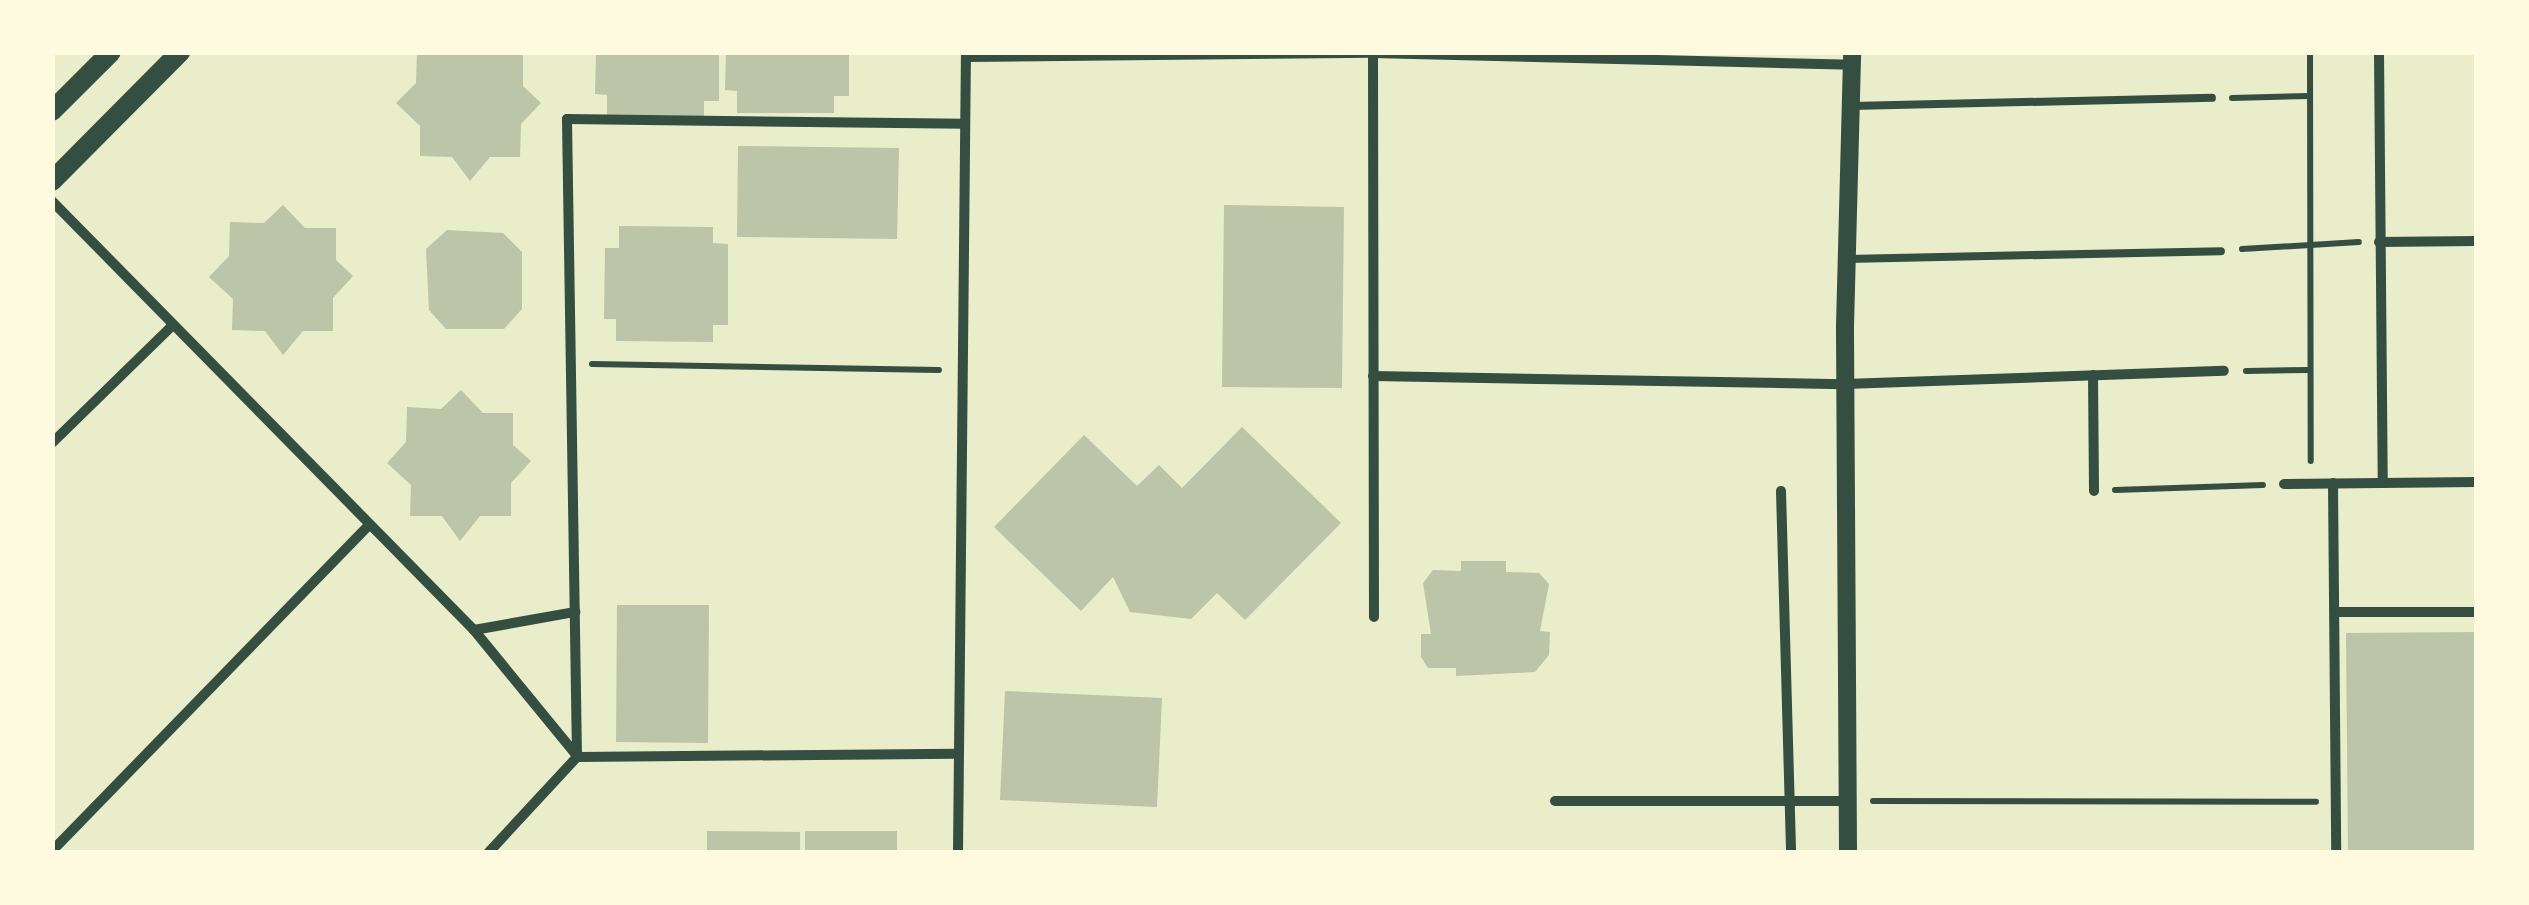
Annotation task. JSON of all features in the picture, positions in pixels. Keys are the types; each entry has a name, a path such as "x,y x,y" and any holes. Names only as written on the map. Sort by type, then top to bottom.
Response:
{"main road":[{"path":"52,112 111,52"},
{"path":"52,181 180,52"}],"street":[{"path":"2379,52 2383,483"},
{"path":"1372,53 1374,617"},
{"path":"958,852 966,55 1372,53 1852,58 1845,384 1848,852"},
{"path":"489,852 578,757 568,119 965,124"},
{"path":"52,201 474,630 578,757"},
{"path":"2379,242 2476,241"},
{"path":"52,443 173,325"},
{"path":"1372,376 1845,384 2224,371"},
{"path":"2094,375 2094,491"},
{"path":"2284,484 2476,482"},
{"path":"2333,483 2336,852"},
{"path":"1782,492 1791,852"},
{"path":"52,851 368,526"},
{"path":"474,630 575,612"},
{"path":"2335,612 2476,612"},
{"path":"578,757 957,754"},
{"path":"1555,801 1847,800"}],"lane":[{"path":"1850,106 2212,98"},
{"path":"1847,259 2221,252"}],"path":[{"path":"2310,52 2311,483"},
{"path":"2212,98 2310,96"},
{"path":"2221,252 2310,243 2379,242"},
{"path":"571,364 962,370"},
{"path":"2224,371 2310,370"},
{"path":"2094,491 2284,484"},
{"path":"1847,800 2336,802"}],"building":[{"path":"417,52 523,54 523,86 541,103 521,124 520,157 490,157 470,181 452,157 420,156 420,126 396,103 416,83"},
{"path":"596,52 719,52 719,101 704,101 704,118 607,117 607,95 595,94"},
{"path":"726,52 849,52 849,96 834,96 834,113 737,113 737,91 725,90"},
{"path":"738,146 899,148 897,239 737,237"},
{"path":"283,205 305,228 336,228 336,260 353,276 333,298 333,331 303,331 283,355 265,331 232,330 233,299 209,277 229,256 230,222 264,223"},
{"path":"1224,205 1344,207 1342,388 1222,387"},
{"path":"619,226 713,227 713,243 728,244 728,325 713,325 713,342 616,341 616,319 604,319 605,248 619,248"},
{"path":"447,230 503,233 522,252 522,309 504,329 446,329 429,310 426,249"},
{"path":"461,390 483,413 513,413 513,445 531,461 511,483 511,516 480,516 460,541 442,516 410,516 411,485 387,463 406,442 407,407 441,409"},
{"path":"1242,427 1341,523 1245,620 1217,593 1191,619 1130,612 1113,577 1081,611 994,527 1084,435 1137,486 1159,465 1182,488"},
{"path":"1461,561 1506,561 1506,572 1539,573 1549,584 1540,631 1550,632 1549,655 1535,672 1456,676 1456,668 1428,668 1421,657 1421,634 1431,634 1423,583 1433,570 1461,571"},
{"path":"617,605 709,605 708,743 616,742"},
{"path":"2476,632 2476,852 2348,852 2346,633"},
{"path":"1005,691 1162,698 1157,807 1000,800"},
{"path":"707,831 800,832 800,852 707,852"},
{"path":"805,831 897,831 897,852 805,852"}]}
